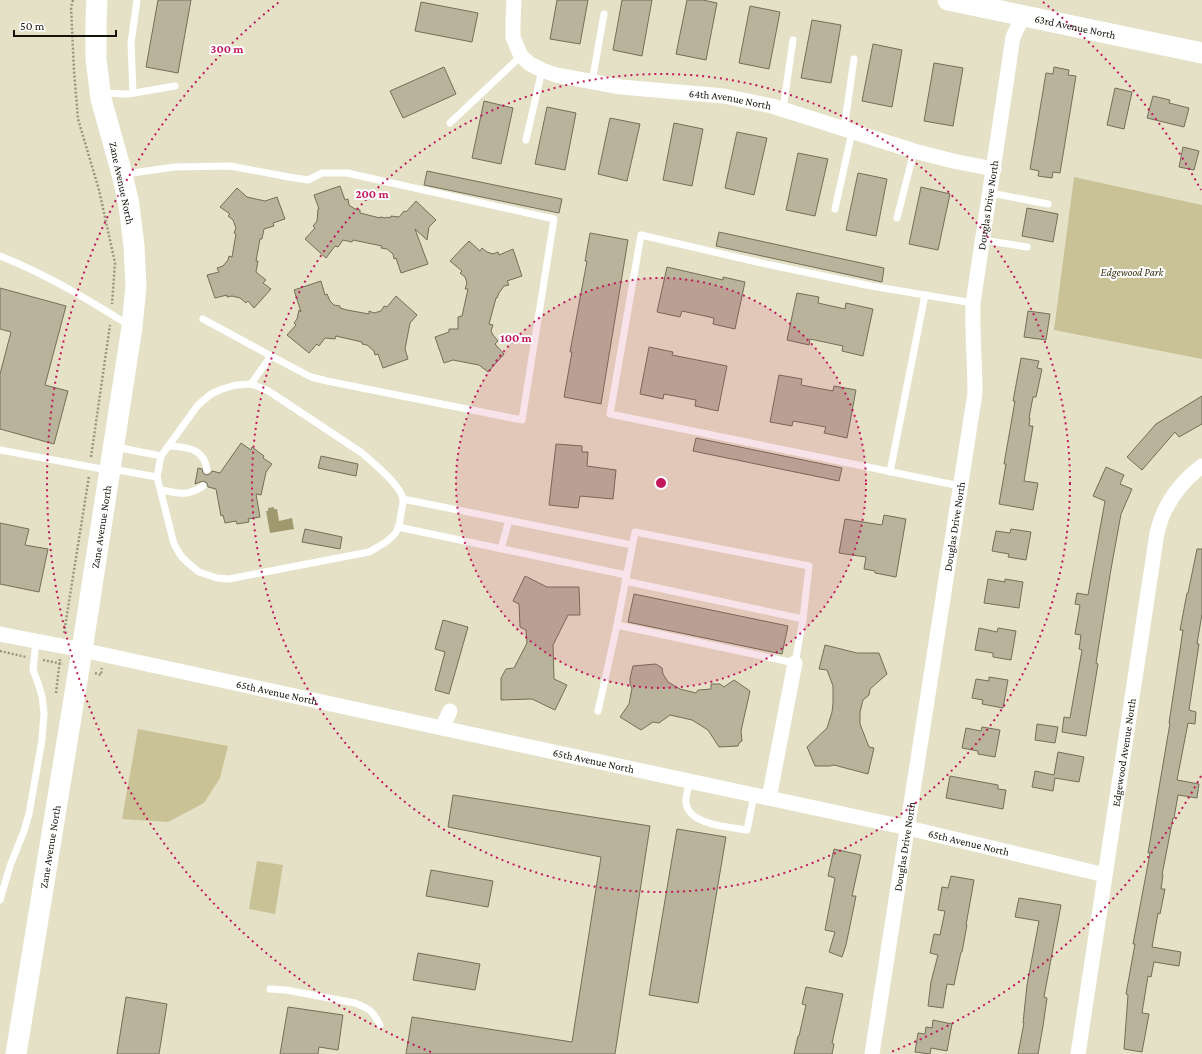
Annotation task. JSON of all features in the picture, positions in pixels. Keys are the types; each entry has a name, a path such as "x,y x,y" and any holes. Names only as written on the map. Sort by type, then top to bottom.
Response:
{"street":[{"name":"Zane Avenue North","path":"16,1054 82,650 103,468 113,446 132,327 136,286 134,246 129,205 101,93 96,59 97,0"},
{"path":"514,0 513,37 521,56"},
{"name":"63rd Avenue North","path":"948,0 1025,8 1202,53"},
{"name":"Douglas Drive North","path":"872,1054 975,393 975,365 972,325 973,303 1013,37 1025,8"},
{"name":"64th Avenue North","path":"521,56 530,64 556,75 629,88 724,96 772,106 914,151 994,169"},
{"name":"Edgewood Avenue North","path":"1078,1054 1157,533 1164,512 1176,492 1191,474 1202,466"},
{"name":"65th Avenue North","path":"0,634 82,650 908,828 1105,875"},
{"path":"762,797 795,663"},
{"path":"442,728 450,711"}],"lane":[{"path":"133,93 131,43 137,0"},
{"path":"592,82 604,14"},
{"path":"783,109 793,40"},
{"path":"450,123 521,56"},
{"path":"835,208 848,131 854,59"},
{"path":"526,140 542,70"},
{"path":"101,93 128,94 174,86"},
{"path":"897,218 914,151"},
{"path":"122,174 175,167 230,166 308,180 322,173 347,173 554,219 522,420 327,382 311,377 203,319"},
{"path":"990,193 1048,204"},
{"path":"960,486 610,414 641,235 757,262 871,286 973,303"},
{"path":"983,240 1027,246"},
{"path":"0,256 17,263 91,302 132,327"},
{"path":"890,472 925,295"},
{"path":"251,384 271,356"},
{"path":"251,384 267,390 362,453 376,465 390,479 399,490 403,498 398,527 393,535 382,545 369,552 229,579 217,578 199,572 181,556 174,544 157,478 161,456 169,446 198,405 211,394 236,385 251,384"},
{"path":"113,446 161,456"},
{"path":"169,446 184,447 193,450 202,456 207,470"},
{"path":"0,450 157,478"},
{"path":"161,490 184,494 193,492 203,486"},
{"path":"403,498 632,545"},
{"path":"501,549 509,520"},
{"path":"398,527 501,549 803,619"},
{"path":"598,711 635,532 809,566 803,619 795,663 617,625"},
{"path":"0,900 10,866 27,820 42,740 44,713 42,696 33,670 36,641"},
{"path":"690,781 686,802 688,809 694,816 703,822 747,830 762,797"},
{"path":"270,989 286,990 355,1002 373,1012 380,1025"}],"path":[{"path":"64,633 103,468 115,263 99,190 78,119 74,72 72,0"}],"green space":[{"name":"Edgewood Park","path":"1074,177 1202,205 1202,359 1054,330"},
{"path":"138,729 228,746 220,778 204,803 168,822 122,819"},
{"path":"257,861 283,865 275,914 249,909"}],"shaded area":[{"path":"274,507 274,509 277,509 279,521 292,518 294,529 270,533 266,511 268,511 268,508"}],"building":[{"path":"158,0 191,0 178,73 146,67"},
{"path":"557,0 588,0 580,44 550,39"},
{"path":"622,0 652,0 642,56 613,50"},
{"path":"687,0 703,0 717,3 706,60 676,54"},
{"path":"421,2 478,13 472,42 415,31"},
{"path":"750,6 780,12 769,69 739,63"},
{"path":"812,20 841,25 831,83 801,78"},
{"path":"873,44 902,50 892,107 862,101"},
{"path":"934,63 963,68 953,126 924,121"},
{"path":"444,67 456,94 403,118 390,91"},
{"path":"1054,67 1069,70 1068,75 1076,76 1060,173 1053,172 1052,178 1038,176 1039,171 1030,169 1046,73 1053,74"},
{"path":"1115,88 1132,92 1124,129 1107,125"},
{"path":"1153,96 1170,100 1169,103 1189,108 1184,127 1147,118"},
{"path":"484,101 513,108 501,164 472,158"},
{"path":"547,107 576,113 565,170 535,164"},
{"path":"610,118 640,124 627,181 598,174"},
{"path":"674,123 703,129 692,186 663,180"},
{"path":"737,132 767,138 754,195 725,188"},
{"path":"1183,147 1199,151 1194,170 1179,167"},
{"path":"798,153 828,159 815,216 786,210"},
{"path":"427,171 562,199 559,213 424,185"},
{"path":"858,173 887,179 876,236 846,230"},
{"path":"340,186 345,200 348,199 349,205 360,210 360,213 380,218 390,218 391,216 399,217 416,201 436,220 429,227 427,240 415,229 428,264 401,273 396,258 394,259 393,254 387,249 381,248 382,246 353,240 352,242 343,240 338,247 335,246 326,258 305,239 315,228 313,226 317,221 319,209 314,195"},
{"path":"921,187 950,194 938,250 909,244"},
{"path":"237,188 247,197 265,201 277,197 285,219 273,223 274,226 264,229 262,239 260,239 256,261 258,261 256,272 266,280 263,283 271,289 254,308 248,301 246,303 240,298 232,296 227,297 227,295 215,298 207,275 219,272 217,268 223,266 228,260 229,256 232,257 236,234 234,233 236,228 233,220 228,216 230,214 220,207"},
{"path":"1027,208 1058,214 1053,242 1022,236"},
{"path":"719,232 884,268 882,282 716,246"},
{"path":"590,233 628,240 601,404 564,397 572,352 570,352 587,261 585,261"},
{"path":"469,241 480,251 482,248 493,254 498,252 499,255 513,249 522,276 507,281 509,285 504,286 496,298 489,324 493,325 491,331 498,341 495,344 504,354 488,372 479,365 453,360 444,363 435,337 449,332 449,329 458,329 458,317 462,316 468,289 465,289 467,283 465,277 460,273 462,271 450,261"},
{"path":"667,267 723,280 723,277 745,282 735,329 713,324 714,318 682,311 680,317 657,312"},
{"path":"321,281 325,295 327,294 330,301 334,305 340,306 340,308 347,310 369,314 369,311 374,313 381,311 384,306 387,307 396,296 417,315 410,323 405,349 408,359 383,368 378,354 375,355 374,351 367,345 362,344 362,342 336,336 335,339 325,338 319,346 317,344 309,353 287,335 296,325 294,323 297,319 299,310 301,312 294,290"},
{"path":"0,288 66,306 45,385 68,391 54,444 0,429 0,374 11,332 0,329"},
{"path":"797,293 819,297 818,303 845,309 846,303 873,309 863,356 842,351 843,346 810,339 809,345 787,340"},
{"path":"1028,311 1050,314 1046,340 1024,337"},
{"path":"649,347 673,352 672,355 727,366 718,411 695,406 696,400 664,394 663,399 640,394"},
{"path":"1021,358 1039,361 1037,368 1042,369 1036,397 1033,397 1029,418 1029,426 1033,426 1024,481 1038,483 1033,510 999,504 1015,401 1013,401"},
{"path":"779,375 802,379 801,385 833,391 834,386 856,390 847,438 824,433 826,427 793,421 792,426 770,422"},
{"path":"1202,396 1202,424 1179,437 1175,432 1142,470 1127,457 1156,424"},
{"path":"696,438 842,468 839,481 693,451"},
{"path":"241,443 251,450 252,447 264,456 263,458 272,464 266,472 261,495 256,494 260,517 248,519 249,522 237,524 236,521 225,523 223,515 221,516 216,489 208,487 207,483 203,481 195,484 198,468 202,469 203,473 206,475 210,474 212,471 220,473"},
{"path":"556,444 582,446 582,452 588,452 587,466 616,470 613,499 580,496 578,508 549,505"},
{"path":"321,456 358,464 356,476 318,468"},
{"path":"1106,467 1124,475 1120,484 1132,489 1121,514 1096,663 1098,664 1086,736 1062,732 1064,717 1070,718 1082,650 1079,649 1081,635 1075,634 1080,605 1075,604 1077,593 1088,595 1105,501 1093,496"},
{"path":"884,515 906,519 896,577 875,573 875,571 864,569 866,557 839,553 845,519 882,525"},
{"path":"0,523 29,529 25,545 48,549 39,592 0,584"},
{"path":"305,529 342,537 340,549 302,542"},
{"path":"1011,529 1031,532 1026,560 1008,557 1009,554 992,551 996,531 1010,533"},
{"path":"1197,549 1202,549 1202,614 1189,710 1196,712 1195,724 1188,723 1177,780 1199,784 1197,798 1178,795 1162,875 1161,889 1165,889 1160,914 1158,913 1152,947 1181,952 1179,966 1154,962 1151,977 1148,976 1142,1013 1149,1014 1142,1052 1124,1049 1128,995 1126,994 1170,723 1183,630 1180,630"},
{"path":"525,576 547,587 579,587 580,615 568,615 553,645 554,679 567,685 555,710 532,699 501,700 501,678 506,669 514,668 527,643 526,630 520,627 519,604 513,601"},
{"path":"988,579 1005,582 1005,579 1023,582 1019,608 984,603"},
{"path":"634,594 788,626 782,654 628,622"},
{"path":"443,620 468,627 449,694 435,690 445,652 435,649"},
{"path":"979,628 997,632 998,628 1016,631 1011,660 993,657 993,653 975,650"},
{"path":"825,645 857,653 879,653 887,674 870,689 869,695 863,700 860,712 860,724 869,747 874,748 868,774 834,765 815,766 807,747 827,728 832,712 833,686 827,670 819,669"},
{"path":"656,664 662,668 663,674 668,682 680,689 696,693 698,690 711,689 711,684 720,684 724,687 734,680 750,691 741,731 742,741 738,746 719,747 708,730 692,720 670,715 659,723 653,722 641,730 620,717 629,704 632,688 630,685 630,678 633,666"},
{"path":"989,677 1008,680 1003,708 982,704 983,700 972,698 976,679 989,681"},
{"path":"1037,724 1058,727 1055,743 1035,740"},
{"path":"982,727 1000,730 995,757 978,754 978,751 962,748 966,728 981,731"},
{"path":"1058,752 1084,757 1079,782 1055,778 1053,791 1032,787 1035,771 1054,775"},
{"path":"950,776 998,785 998,789 1006,790 1003,809 946,798"},
{"path":"453,795 650,826 615,1054 406,1054 412,1017 572,1042 601,857 448,827"},
{"path":"677,829 726,837 698,1003 649,995"},
{"path":"834,849 861,855 852,896 856,896 846,945 842,957 829,952 835,932 825,930 835,878 828,876"},
{"path":"431,870 493,881 488,907 426,896"},
{"path":"951,876 974,880 962,952 954,985 947,984 943,1008 928,1006 931,982 938,955 930,953 934,934 940,935 945,911 938,910 942,887 948,888"},
{"path":"1019,898 1061,905 1044,997 1047,998 1038,1054 1018,1054 1024,1023 1027,985 1039,921 1015,917"},
{"path":"418,953 480,964 475,990 413,980"},
{"path":"806,987 843,994 832,1043 834,1044 832,1054 794,1054 806,1005 802,1004"},
{"path":"126,997 167,1004 159,1054 117,1054"},
{"path":"288,1007 343,1015 338,1050 319,1047 318,1054 280,1054"},
{"path":"933,1020 952,1024 947,1051 931,1048 930,1054 915,1052 918,1033 925,1034 926,1027 932,1028"}]}
